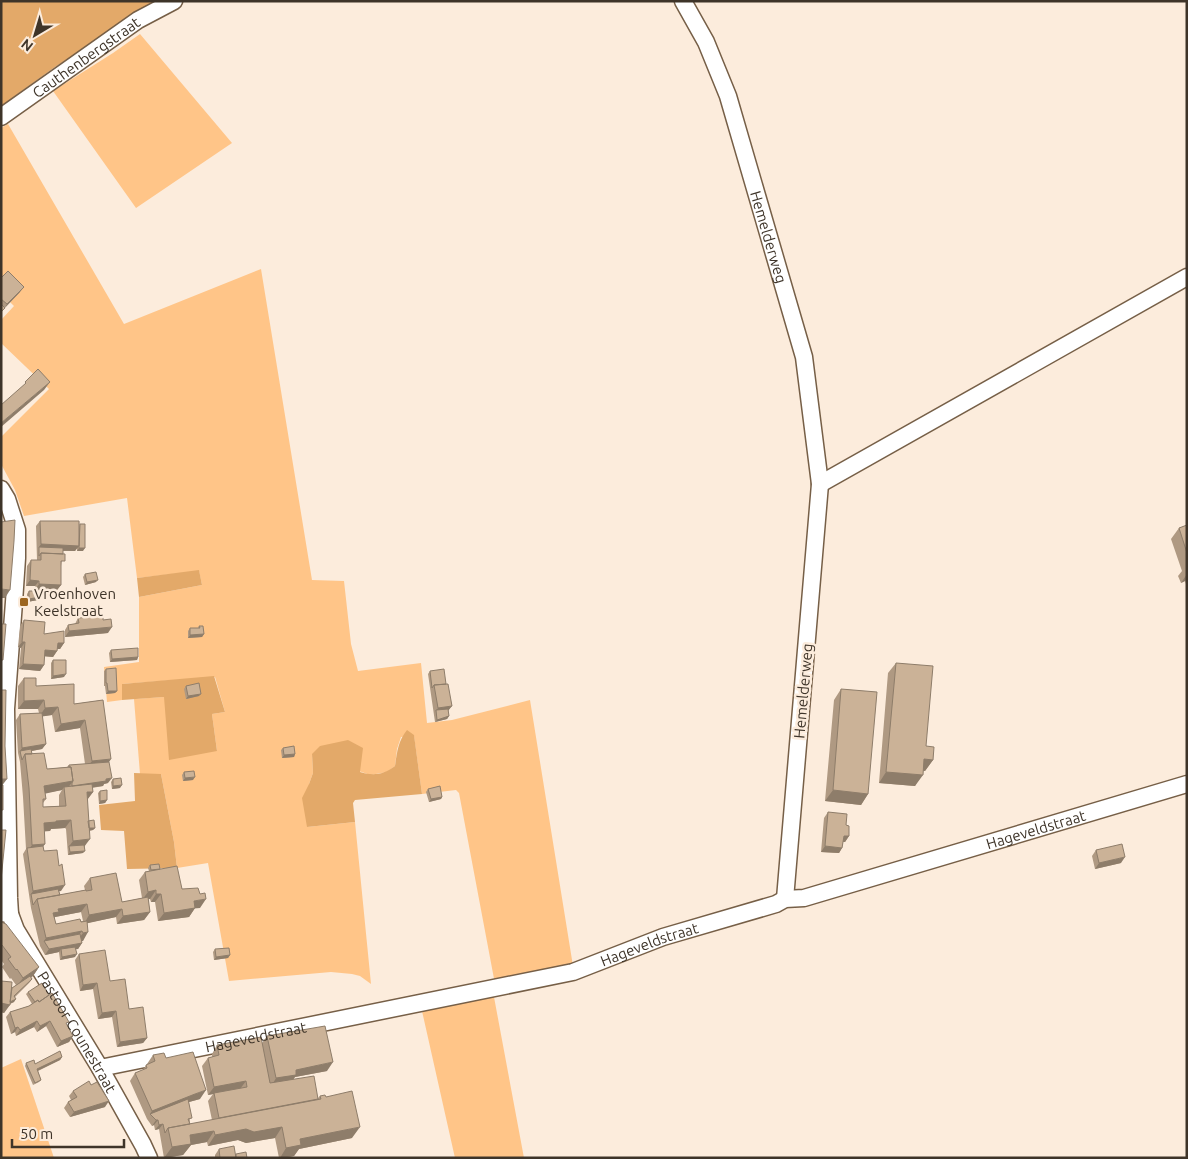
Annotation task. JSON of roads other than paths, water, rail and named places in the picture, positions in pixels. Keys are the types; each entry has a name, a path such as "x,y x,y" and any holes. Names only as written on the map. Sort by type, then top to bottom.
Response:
{"street":[{"name":"Cauthenbergstraat","path":"1,117 138,20 174,1"},
{"name":"Hemelderweg","path":"683,1 706,42 728,96 804,357 820,484 785,899"},
{"path":"820,484 1187,277"},
{"name":"Pastoor Counestraat","path":"1,489 7,499 17,530 6,709 8,898 6,914 100,1068 149,1158"},
{"name":"Hageveldstraat","path":"100,1068 574,972 662,937 776,904 785,899 804,898 1187,784"}],"place":[{"name":"Vroenhoven Keelstraat","path":"24,602"}]}
